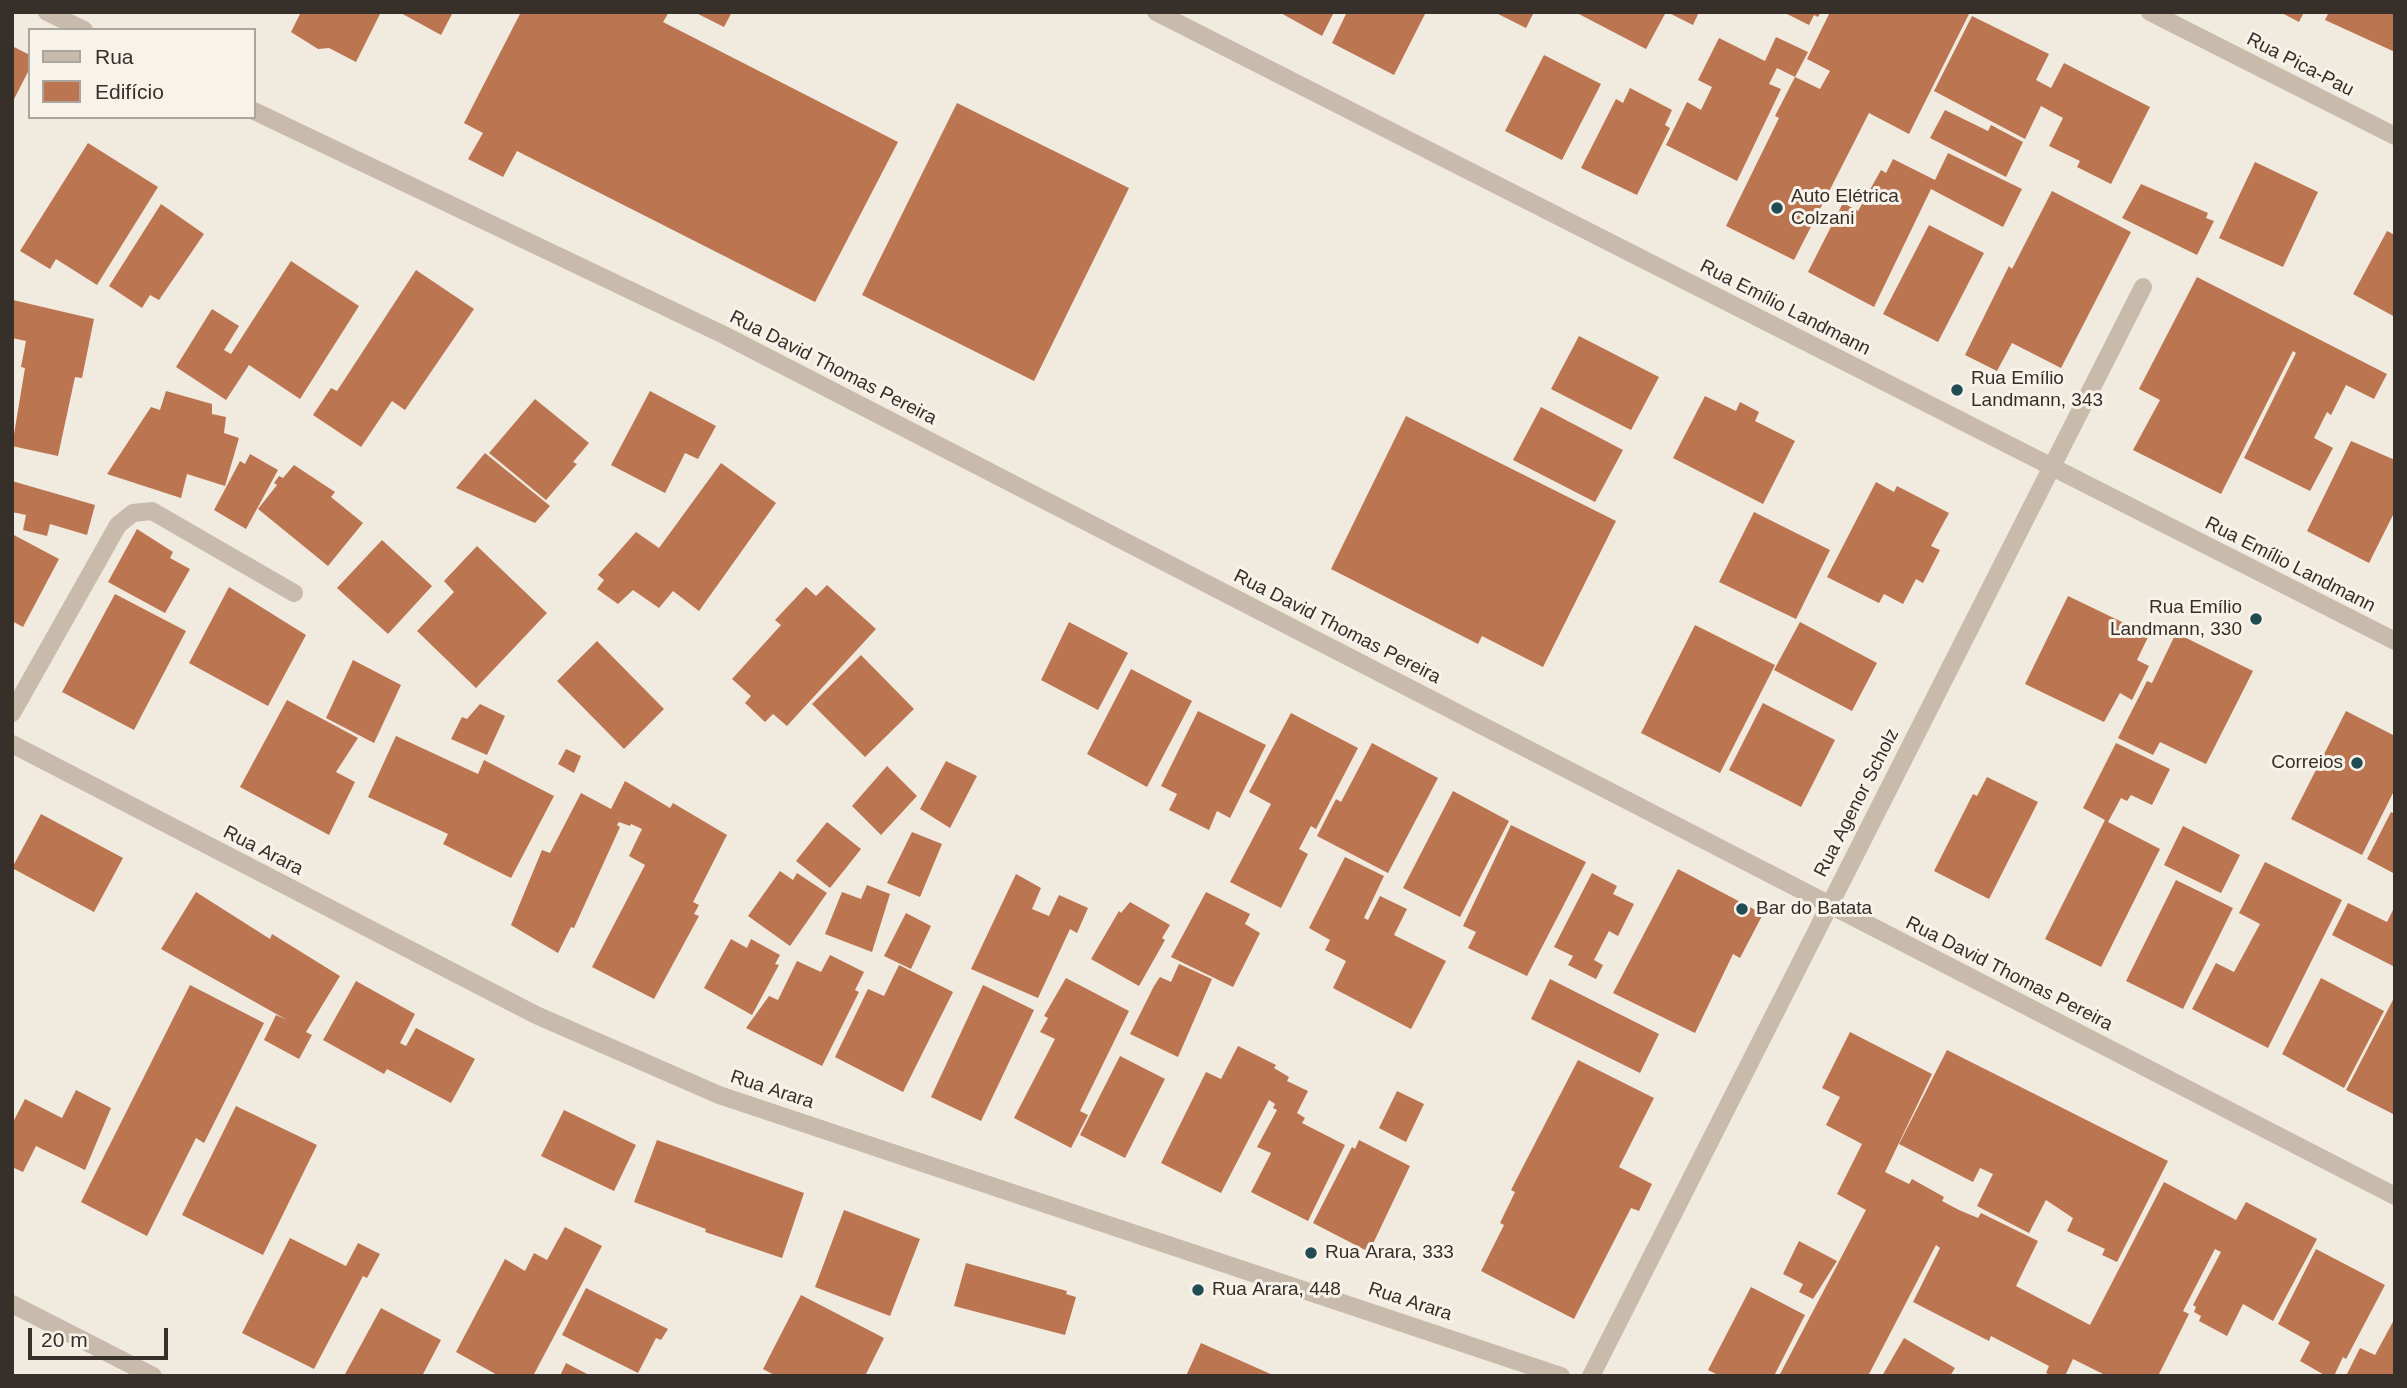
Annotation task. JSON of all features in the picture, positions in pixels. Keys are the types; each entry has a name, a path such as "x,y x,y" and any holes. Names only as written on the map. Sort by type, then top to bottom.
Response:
{"street":[{"path":"47,12 80,28"},
{"name":"Rua Emílio Landmann","path":"1156,12 2395,641"},
{"name":"Rua Pica-Pau","path":"2150,12 2395,136"},
{"name":"Rua David Thomas Pereira","path":"256,112 724,335 2395,1195"},
{"name":"Rua Agenor Scholz","path":"1591,1376 2143,287"},
{"path":"12,713 118,525 133,513 152,510 294,593"},
{"name":"Rua Arara","path":"12,744 536,1015 706,1090 1561,1376"},
{"path":"12,1304 153,1376"}],"building":[{"path":"301,12 381,12 356,62 329,48 318,49 291,32"},
{"path":"399,12 453,12 441,35"},
{"path":"521,12 669,12 663,22 898,142 815,302 517,151 503,177 468,159 483,133 464,123"},
{"path":"694,12 732,12 724,27"},
{"path":"1279,12 1334,12 1322,36"},
{"path":"1347,12 1426,12 1394,75 1332,43"},
{"path":"1494,12 1534,12 1526,28"},
{"path":"1575,12 1666,12 1646,49"},
{"path":"1667,12 1699,12 1693,25"},
{"path":"1783,12 1821,12 1818,17 1814,15 1809,25"},
{"path":"1830,12 1970,12 1909,134 1869,113 1794,260 1726,226 1779,118 1775,116 1795,77 1820,89 1830,71 1807,59"},
{"path":"2280,12 2304,12 2299,22"},
{"path":"2329,12 2395,12 2395,52 2325,20"},
{"path":"1972,16 2049,54 2036,80 2051,88 2064,63 2150,107 2111,184 2077,167 2080,161 2049,146 2063,118 2041,106 2025,139 1934,91"},
{"path":"1776,37 1808,52 1795,77 1777,68 1769,84 1781,89 1737,181 1666,145 1687,102 1701,110 1712,87 1698,80 1719,38 1765,61"},
{"path":"12,46 28,54 28,72 12,103"},
{"path":"1544,55 1601,84 1562,160 1505,131"},
{"path":"1630,88 1672,110 1665,125 1670,128 1637,195 1581,168 1616,99 1623,103"},
{"path":"957,103 1129,188 1034,381 862,295"},
{"path":"1945,110 1988,131 1991,125 2023,142 2006,177 1930,138"},
{"path":"88,143 158,187 97,285 56,259 50,269 20,251"},
{"path":"1948,153 2022,189 2003,227 1931,189 1874,307 1808,272 1843,203 1858,211 1881,170 1886,173 1893,159 1935,180"},
{"path":"2255,162 2318,192 2283,267 2219,238"},
{"path":"2141,184 2208,213 2206,218 2214,221 2197,255 2122,218"},
{"path":"2052,191 2131,232 2061,368 2012,343 1997,371 1965,355 2009,266 2012,269"},
{"path":"161,204 204,234 159,300 150,295 142,308 109,286"},
{"path":"1929,225 1984,253 1938,342 1883,314"},
{"path":"2387,231 2395,235 2395,317 2353,294"},
{"path":"291,261 359,306 300,399 249,365 226,400 176,367 212,309 239,326 224,350 231,354"},
{"path":"416,270 474,309 405,410 392,401 361,447 313,415 331,388 337,391"},
{"path":"2197,277 2387,374 2374,399 2346,385 2331,415 2327,412 2314,438 2333,448 2310,491 2244,458 2296,353 2293,351 2221,494 2133,450 2160,400 2139,389"},
{"path":"13,300 94,319 82,378 75,377 58,456 12,446 25,368 21,367 26,341 12,338"},
{"path":"1579,336 1659,377 1631,430 1551,389"},
{"path":"166,391 212,404 212,414 226,417 224,433 239,438 225,486 187,474 181,498 107,474 151,407 160,410"},
{"path":"650,391 716,426 698,459 685,453 665,493 611,465"},
{"path":"1705,396 1736,411 1740,402 1759,412 1755,421 1795,441 1763,504 1673,458"},
{"path":"535,399 589,443 573,462 577,464 546,500 489,453"},
{"path":"1541,407 1623,450 1595,502 1513,460"},
{"path":"1406,416 1616,521 1543,667 1482,636 1478,644 1331,569"},
{"path":"2351,441 2395,460 2395,511 2369,563 2307,531"},
{"path":"485,453 550,506 535,523 456,488"},
{"path":"250,454 278,470 246,529 214,510 240,461 245,464"},
{"path":"721,463 776,503 699,611 673,591 659,608 633,590 618,604 597,589 604,580 598,575 636,532 659,548"},
{"path":"294,465 335,492 331,497 363,523 328,566 258,509 277,485 274,483 279,476 283,478"},
{"path":"12,481 95,505 87,535 50,524 47,536 23,530 26,515 12,512"},
{"path":"1876,482 1894,492 1897,486 1949,513 1931,546 1940,550 1923,583 1916,579 1903,604 1884,594 1879,603 1827,577"},
{"path":"1754,512 1830,550 1796,619 1719,582"},
{"path":"137,529 173,552 170,558 190,569 165,613 108,582"},
{"path":"12,534 59,559 23,627 12,621"},
{"path":"382,540 432,586 388,634 337,588"},
{"path":"477,546 547,613 476,688 417,631 454,592 444,581"},
{"path":"827,585 876,629 787,726 773,714 765,722 745,703 751,696 732,679 781,625 775,620 806,587 816,596"},
{"path":"229,587 306,635 268,706 189,663"},
{"path":"115,594 186,631 134,730 62,692"},
{"path":"2068,596 2149,635 2137,660 2149,666 2132,700 2120,693 2104,722 2025,684"},
{"path":"1069,622 1128,653 1098,710 1041,680"},
{"path":"1800,622 1877,663 1852,711 1774,670"},
{"path":"1695,625 1775,665 1720,773 1641,733"},
{"path":"2176,633 2253,671 2206,764 2160,742 2153,755 2118,738 2147,681 2152,683"},
{"path":"597,641 664,709 624,749 557,681"},
{"path":"861,655 914,709 865,757 812,704"},
{"path":"353,660 401,685 374,743 326,718"},
{"path":"1131,669 1192,701 1147,787 1087,754"},
{"path":"287,700 358,738 336,772 355,782 329,835 240,787"},
{"path":"1763,703 1835,740 1801,807 1729,770"},
{"path":"480,704 505,716 487,755 451,739 462,717 467,719"},
{"path":"1198,711 1266,745 1230,818 1217,811 1209,830 1169,810 1177,794 1161,786"},
{"name":"Correios","path":"2346,711 2395,736 2395,789 2362,855 2291,819"},
{"path":"1291,713 1358,748 1316,829 1311,826 1299,849 1308,854 1281,908 1230,882 1271,804 1249,792"},
{"path":"396,736 478,774 484,760 554,796 511,878 443,844 448,834 368,797"},
{"path":"1372,743 1438,778 1388,873 1317,836 1336,799 1341,802"},
{"path":"2116,743 2170,769 2152,805 2131,795 2127,801 2121,798 2108,822 2160,849 2101,967 2045,939 2105,820 2083,808"},
{"path":"566,749 581,756 574,773 558,764"},
{"path":"946,761 977,776 950,828 920,809"},
{"path":"887,766 917,796 881,835 852,806"},
{"path":"1987,777 2038,802 1989,899 1934,871 1973,794 1977,796"},
{"path":"625,781 670,808 673,803 727,835 693,902 699,905 694,914 699,916 654,999 592,967 645,865 629,856 642,829 619,822 617,825 620,827 574,928 571,927 558,953 511,925 542,850 550,853 581,793 611,809"},
{"path":"1453,791 1509,821 1460,917 1403,888"},
{"path":"2391,812 2395,814 2395,874 2367,859"},
{"path":"41,814 123,858 94,912 12,868"},
{"path":"827,822 861,849 830,888 796,861"},
{"path":"1511,825 1586,862 1527,976 1468,948 1476,932 1463,926"},
{"path":"2183,826 2240,855 2221,893 2164,865"},
{"path":"912,832 942,844 920,897 887,883"},
{"path":"1345,857 1384,876 1364,918 1368,920 1380,896 1407,909 1394,935 1446,961 1411,1029 1333,988 1346,961 1325,950 1330,940 1309,928"},
{"path":"2265,862 2342,900 2268,1048 2192,1009 2216,963 2234,972 2260,924 2239,913"},
{"path":"1678,869 1763,914 1740,958 1733,954 1695,1033 1613,993"},
{"path":"780,871 793,880 797,873 827,893 790,946 748,916"},
{"path":"1592,873 1617,886 1613,894 1634,904 1618,936 1609,931 1594,960 1603,965 1596,979 1568,965 1573,956 1554,947"},
{"path":"1016,874 1041,888 1032,909 1049,916 1059,895 1088,908 1077,933 1070,929 1038,998 971,969"},
{"path":"2176,880 2233,908 2183,1009 2126,981"},
{"path":"867,885 890,894 872,952 825,934 842,892 861,899"},
{"path":"196,892 270,939 272,934 340,976 306,1032 312,1035 299,1059 264,1040 276,1015 287,1020 161,949"},
{"path":"1206,892 1250,914 1245,924 1260,933 1233,987 1171,957"},
{"path":"1130,902 1170,925 1162,938 1165,940 1139,986 1091,959 1119,911 1121,913"},
{"path":"2348,903 2387,922 2395,906 2395,967 2332,935"},
{"path":"906,913 931,926 911,969 884,956"},
{"path":"731,939 747,948 751,939 780,955 775,964 779,965 752,1015 704,988"},
{"path":"830,955 864,972 855,990 859,992 822,1066 746,1028 769,996 778,1000 797,961 821,972"},
{"path":"1179,964 1212,979 1178,1057 1130,1034 1160,977 1171,982"},
{"path":"899,965 953,992 903,1092 835,1057 868,989 884,996"},
{"path":"1066,978 1129,1011 1080,1111 1088,1115 1071,1148 1014,1118 1055,1039 1040,1032 1048,1018 1044,1016"},
{"path":"2321,978 2384,1011 2344,1088 2282,1054"},
{"path":"1550,979 1659,1034 1640,1073 1531,1019"},
{"path":"356,981 415,1014 400,1043 406,1046 416,1028 475,1059 451,1103 387,1069 384,1074 323,1040"},
{"path":"190,985 264,1023 204,1143 196,1138 147,1236 81,1202"},
{"path":"983,985 1034,1010 981,1121 931,1097"},
{"path":"2395,996 2395,1115 2346,1090"},
{"path":"1850,1032 1932,1074 1885,1172 1909,1184 1912,1179 1944,1197 1942,1201 1959,1210 1978,1218 1981,1213 2038,1241 2016,1286 2090,1325 2164,1182 2236,1220 2246,1202 2317,1239 2273,1321 2243,1304 2227,1336 2199,1321 2201,1316 2194,1312 2196,1307 2193,1305 2221,1252 2215,1249 2183,1311 2189,1314 2158,1376 2107,1376 2073,1359 2065,1376 2053,1376 2046,1373 2049,1366 1991,1336 1989,1341 1913,1302 1940,1248 1936,1245 1868,1376 1779,1376 1866,1210 1837,1194 1862,1144 1826,1125 1840,1097 1822,1088"},
{"path":"1238,1046 1276,1065 1274,1068 1289,1077 1287,1081 1308,1091 1297,1113 1305,1118 1302,1123 1345,1145 1308,1221 1251,1192 1271,1153 1257,1147 1277,1110 1273,1108 1275,1104 1269,1100 1221,1193 1161,1163 1206,1072 1221,1079"},
{"path":"1947,1050 2168,1161 2117,1262 2102,1255 2105,1249 2067,1231 2073,1218 2046,1200 2029,1233 1977,1206 1993,1174 1980,1168 1973,1182 1899,1144"},
{"path":"1120,1056 1165,1079 1125,1158 1080,1135"},
{"path":"1578,1060 1654,1098 1619,1167 1652,1184 1639,1211 1631,1208 1574,1319 1481,1271 1504,1225 1500,1223 1515,1192 1511,1190"},
{"path":"76,1090 111,1108 85,1170 36,1146 23,1172 12,1167 12,1124 25,1099 62,1118"},
{"path":"1397,1091 1424,1104 1406,1142 1379,1128"},
{"path":"236,1106 317,1145 263,1255 182,1215"},
{"path":"564,1110 636,1145 614,1191 541,1156"},
{"path":"657,1140 804,1193 782,1258 705,1232 706,1229 634,1202"},
{"path":"1359,1140 1410,1166 1369,1252 1313,1223 1352,1147 1355,1149"},
{"path":"844,1210 920,1239 890,1316 815,1287"},
{"path":"565,1227 602,1246 533,1376 499,1376 456,1352 505,1259 525,1271 534,1253 547,1260"},
{"path":"290,1238 346,1266 358,1243 380,1254 367,1278 363,1276 314,1369 242,1333"},
{"path":"1799,1241 1837,1261 1813,1299 1799,1292 1803,1284 1783,1274"},
{"path":"2316,1249 2385,1285 2346,1359 2343,1357 2334,1376 2326,1376 2300,1361 2310,1342 2278,1324"},
{"path":"966,1263 1067,1291 1066,1294 1076,1297 1065,1335 954,1306"},
{"path":"1751,1287 1805,1315 1774,1376 1720,1376 1708,1370"},
{"path":"586,1288 668,1329 661,1340 656,1338 638,1373 562,1335"},
{"path":"801,1295 884,1338 865,1376 776,1376 763,1369"},
{"path":"381,1308 441,1340 422,1376 344,1376"},
{"path":"2395,1318 2395,1376 2346,1376 2360,1348 2375,1355"},
{"path":"1904,1338 1955,1368 1950,1376 1882,1376"},
{"path":"1201,1343 1275,1376 1186,1376"},
{"path":"566,1363 591,1376 560,1376"}],"place":[{"name":"Auto Elétrica Colzani","path":"1777,208"},
{"name":"Rua Emílio Landmann, 343","path":"1957,390"},
{"name":"Rua Emílio Landmann, 330","path":"2256,619"},
{"name":"Correios","path":"2357,763"},
{"name":"Bar do Batata","path":"1742,909"},
{"name":"Rua Arara, 333","path":"1311,1253"},
{"name":"Rua Arara, 448","path":"1198,1290"}]}
